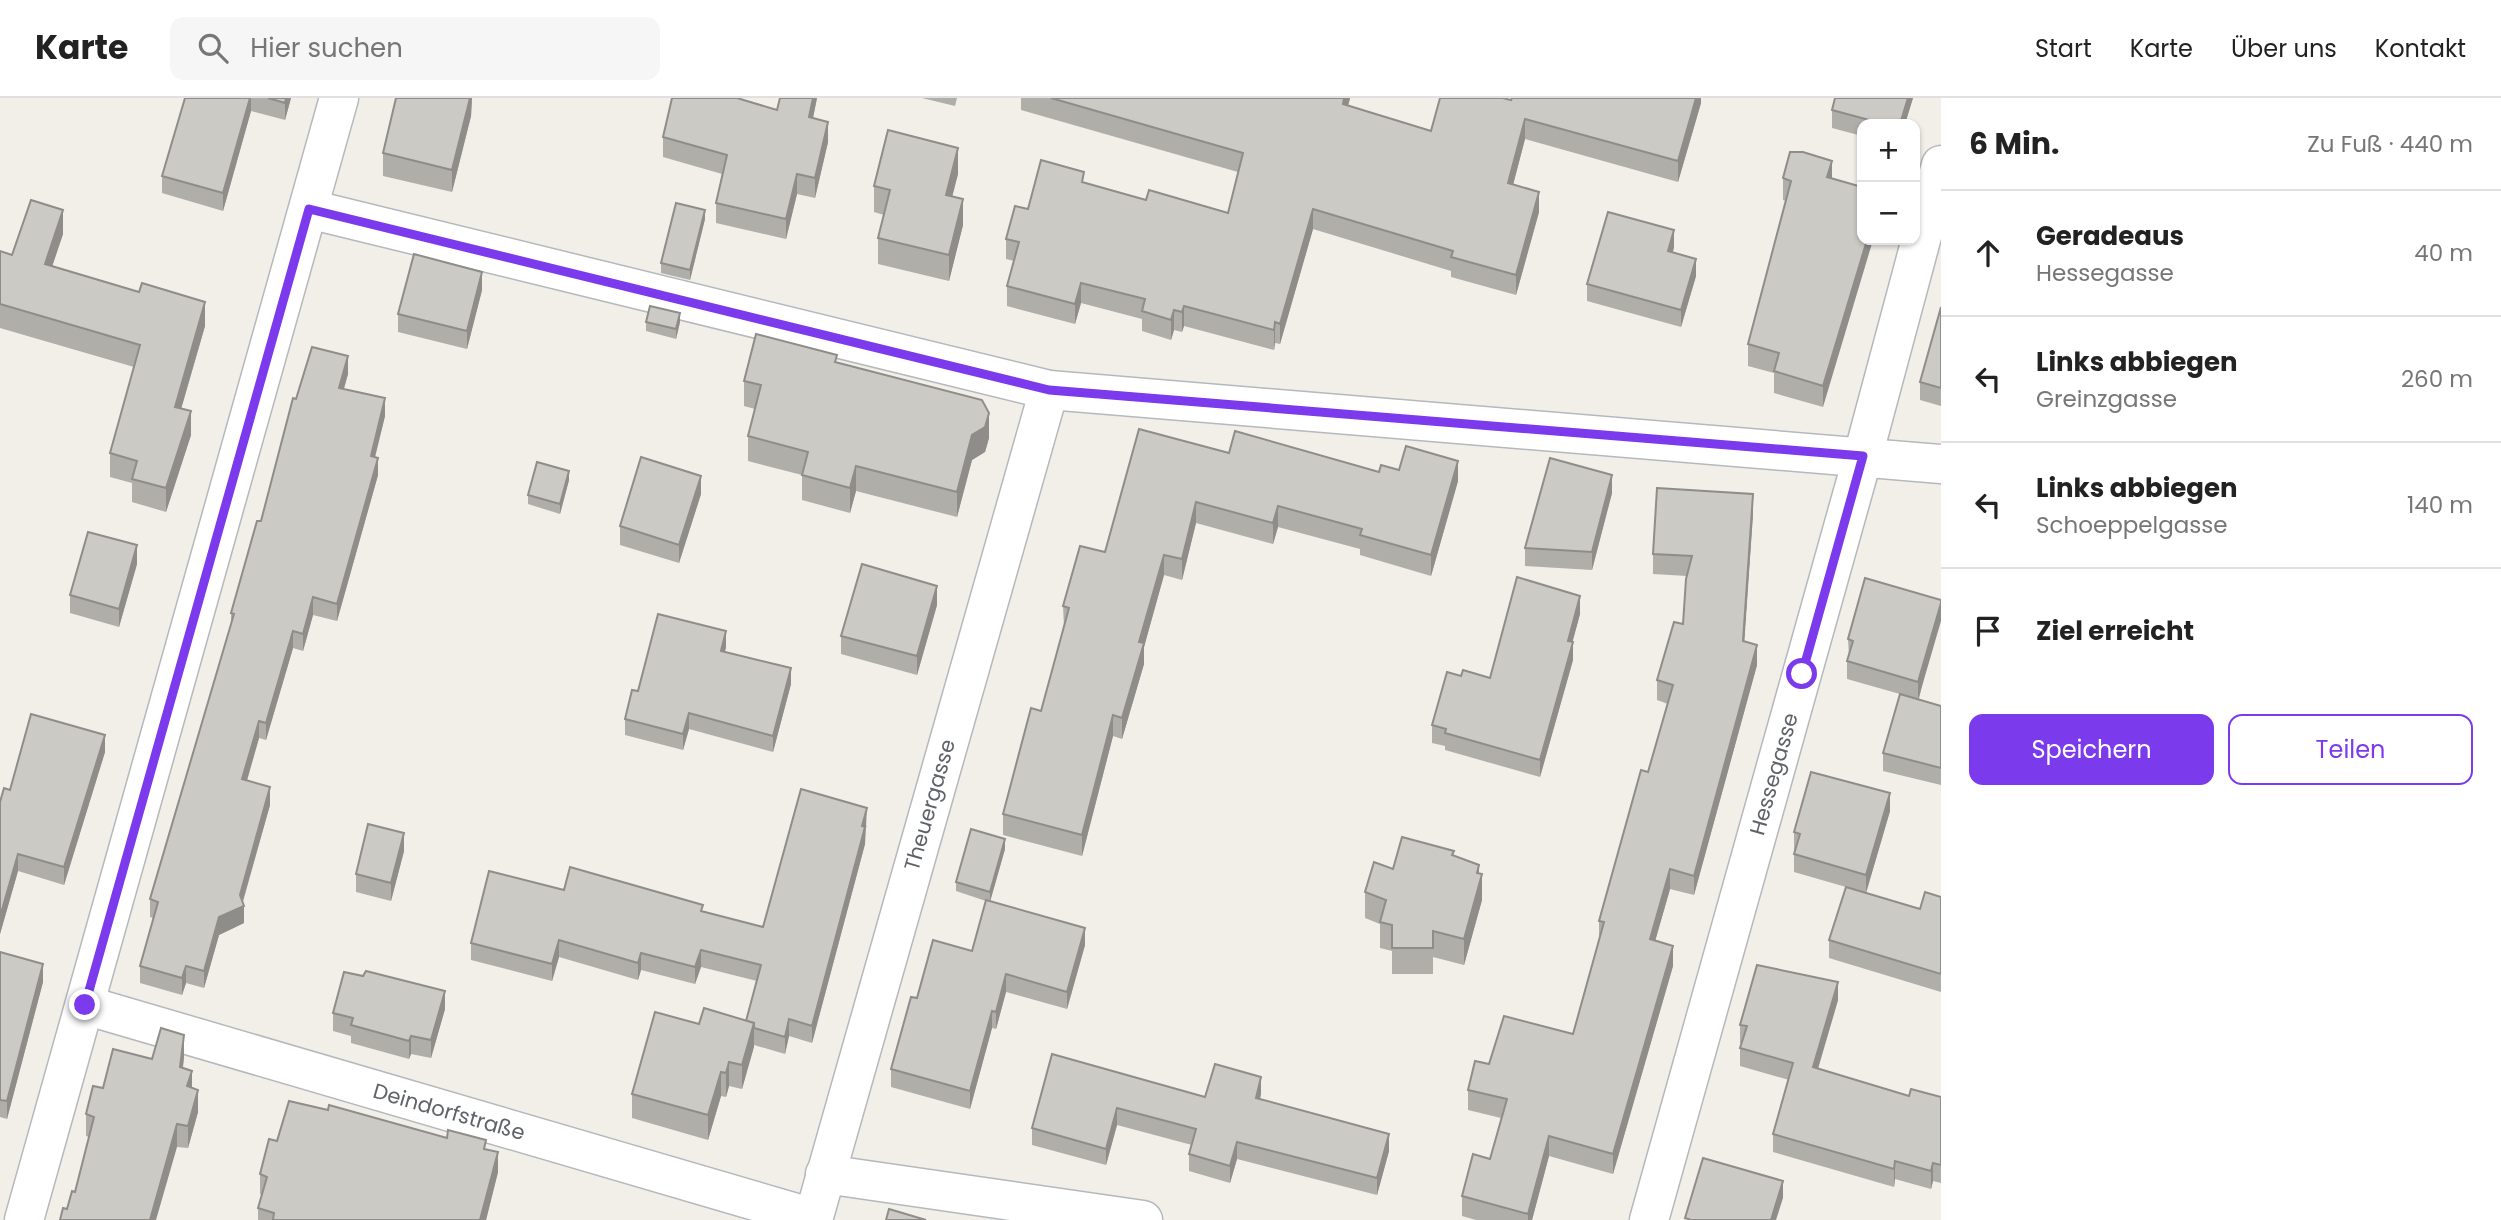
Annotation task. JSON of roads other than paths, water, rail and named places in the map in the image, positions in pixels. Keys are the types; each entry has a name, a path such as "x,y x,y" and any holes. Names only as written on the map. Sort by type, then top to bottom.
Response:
{"street":[{"path":"24,1220 339,98"},
{"name":"Hessegasse","path":"1649,1220 1863,456 1941,164"},
{"path":"309,209 1049,390 1941,464"},
{"name":"Theuergasse","path":"813,1219 1049,390"},
{"name":"Deindorfstraße","path":"85,1005 813,1219"},
{"path":"825,1174 1143,1220"}]}
